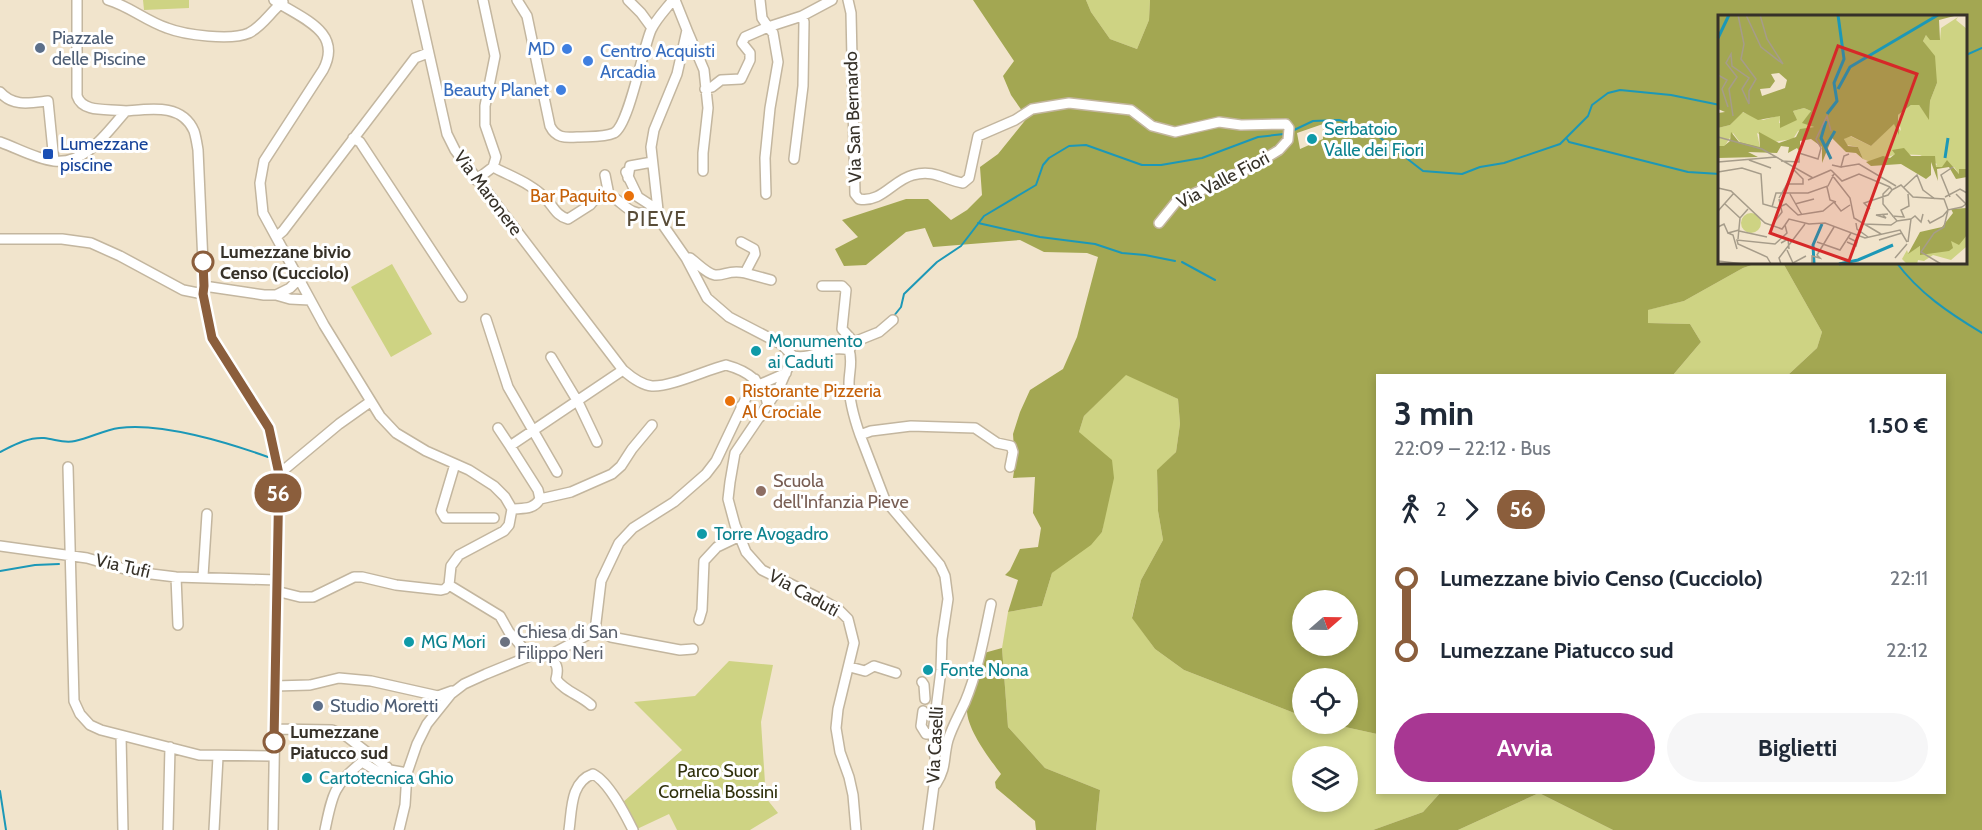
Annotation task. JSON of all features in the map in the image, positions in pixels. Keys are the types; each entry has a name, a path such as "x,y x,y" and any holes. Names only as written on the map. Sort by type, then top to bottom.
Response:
{"street":[{"path":"77,0 77,96 79,102 87,108 126,111 170,110 185,119 194,131 198,150 203,290 212,338 269,428 279,474 273,830"},
{"path":"108,0 120,3 167,28 192,34 219,36 237,36 248,33 270,16 279,1 318,28 327,39 328,62 264,162 260,183 263,213 310,300 380,416 396,433 426,451 469,470 494,486 505,497 512,509 509,525 504,531 459,555 451,566 449,585 445,589 396,585 354,577 314,597 300,597 276,591"},
{"name":"Via Maronere","path":"417,0 447,134 455,150 624,370 633,379 650,386 661,386 726,365 758,381"},
{"path":"476,180 494,167 496,157 485,125 485,106 495,56 483,0"},
{"path":"517,0 527,16 550,126 553,133 559,136 602,135 615,132 621,125 652,28 674,0 704,70 708,108 703,171"},
{"path":"628,0 652,28"},
{"path":"760,0 762,18 772,33 778,62 765,158 766,194"},
{"path":"705,89 721,80 741,79 750,60 750,53 742,43 745,37 802,16 832,0"},
{"name":"Via San Bernardo","path":"849,0 855,194 859,199 872,199 914,175 933,173 963,183 969,178 978,136 1015,120 1023,114"},
{"path":"794,159 803,86 804,22 802,16"},
{"path":"687,30 677,74 654,130 651,147 652,162 658,210 663,225 686,258 707,298 729,317 781,344 793,356 804,358 837,347 851,346 879,333 893,320"},
{"path":"276,237 283,231 415,58 428,53"},
{"path":"0,92 7,100 26,104 48,101 54,161"},
{"name":"Via Valle Fiori","path":"1023,114 1032,109 1069,103 1131,110 1152,126 1176,132 1219,122 1240,125 1286,124 1289,128 1288,140 1279,150 1251,167 1176,202 1159,223"},
{"path":"0,142 54,161 70,159 88,152 126,111"},
{"path":"353,138 360,142 462,297"},
{"path":"652,162 630,166 627,176 638,197 658,210"},
{"path":"494,167 528,184 540,193 560,217 568,219 603,196 605,175"},
{"path":"603,196 638,215 648,213 663,225"},
{"path":"0,239 91,243 183,290 276,295 290,299 310,300"},
{"path":"741,242 754,249 755,254 745,273"},
{"path":"686,258 690,258 713,275 722,275 733,270 771,280"},
{"path":"276,295 290,288 299,279"},
{"path":"822,286 842,286 846,290 842,329 851,346"},
{"path":"486,319 508,387 557,472"},
{"name":"Via Caselli","path":"851,346 849,384 853,415 885,500 940,565 945,576 948,599 933,734 936,770 928,830"},
{"name":"Via Caduti","path":"793,356 768,405 735,453 728,499 746,552 755,564 762,570 838,609 848,619 854,643 838,709 836,728 840,752 854,795 856,830"},
{"path":"551,357 578,402 597,442"},
{"path":"510,446 624,370"},
{"path":"595,632 601,581 619,543 633,528 674,502 706,474 716,461 741,406 758,381 786,372"},
{"path":"758,381 766,395 768,405"},
{"path":"279,474 370,402"},
{"path":"741,406 760,417"},
{"path":"540,499 571,492 612,474 621,466 652,425"},
{"path":"860,435 871,431 911,426 975,428 997,443 1011,446 1013,452 1010,467"},
{"path":"498,428 538,490 540,499 537,505 531,508 512,509"},
{"path":"455,464 441,511 445,518 494,518"},
{"name":"Via Tufi","path":"68,467 70,555"},
{"path":"203,576 207,514"},
{"path":"699,620 702,610 704,561 717,547 740,536"},
{"name":"Via Tufi","path":"0,546 87,558 135,572 176,577 203,576 277,580"},
{"path":"70,555 74,701 80,714 90,725 121,736 199,755 273,756"},
{"name":"Via Tufi","path":"176,577 178,625"},
{"path":"449,585 500,616 509,632 528,652"},
{"path":"934,786 943,773 947,743 965,702 982,647 991,604"},
{"path":"275,686 310,685 339,678 371,681 438,696 519,659 528,652 552,653 595,632 680,650 693,649"},
{"path":"552,653 558,670 556,679 559,684 584,698 591,705"},
{"path":"850,667 865,671 874,666 896,673"},
{"path":"922,682 925,699"},
{"path":"399,830 405,805 408,773 420,735 451,694 460,687"},
{"path":"924,711 921,726 926,734 933,734"},
{"path":"275,729 332,730 346,736 390,770 408,773"},
{"path":"121,736 123,830"},
{"path":"168,830 170,747"},
{"path":"214,830 218,757"},
{"path":"325,830 332,796 345,777 362,762 380,773 387,767"},
{"path":"569,830 573,796 585,777 593,774 599,777 617,801 633,830"}],"green space":[{"path":"143,0 189,0 189,8 144,10"},
{"path":"973,0 1086,0 1091,12 1110,39 1137,49 1149,20 1150,0 1982,0 1982,830 1613,830 1541,794 1946,794 1946,374 1789,374 1817,348 1822,332 1784,264 1967,264 1967,15 1718,15 1718,264 1755,264 1743,268 1684,301 1648,310 1648,323 1690,324 1701,342 1674,374 1376,374 1376,734 1358,730 1358,668 1292,668 1292,712 1184,670 1155,649 1132,618 1141,580 1163,540 1158,511 1157,470 1176,452 1180,424 1178,399 1126,375 1084,416 1079,432 1112,460 1114,478 1102,532 1091,545 1052,573 1042,606 1008,612 1018,580 1005,575 1010,570 1020,549 1038,547 1041,528 1033,513 1035,477 1013,478 1015,464 1013,434 1030,390 1063,369 1077,337 1098,257 1087,253 1044,252 1020,240 933,247 925,228 906,232 866,265 844,266 835,249 858,237 842,220 906,199 928,199 951,220 967,210 982,195 980,167 998,154 1027,118 1011,95 1003,76 1014,61","holes":["1323,124 1323,139 1300,149 1297,133"]},
{"path":"1086,0 1150,0 1149,20 1137,49 1110,39 1091,12"},
{"path":"392,264 432,334 391,357 351,287"},
{"path":"1755,264 1784,264 1822,332 1817,348 1789,374 1674,374 1701,342 1690,324 1648,323 1647,310 1684,301 1743,268"},
{"path":"1126,374 1178,399 1180,424 1176,452 1157,471 1158,511 1163,540 1141,580 1132,617 1155,649 1184,670 1292,712 1292,734 1358,734 1358,730 1376,734 1376,794 1439,794 1423,812 1373,830 1096,830 1100,790 1045,768 1008,727 1002,648 1008,612 1042,606 1052,573 1102,532 1106,508 1079,432 1084,416"},
{"path":"1002,648 1008,727 1045,768 1100,790 1096,830 1036,830 1035,821 996,788 995,782 1001,774 974,733 967,715 967,707 971,688 984,653"},
{"name":"Parco Suor Cornelia Bossini","path":"729,661 773,665 761,722 766,798 778,813 750,830 677,830 669,814 637,829 622,803 682,750 634,702 695,696"},
{"path":"1439,794 1537,794 1458,830 1373,830 1423,812"},
{"path":"1541,794 1613,830 1458,830"}],"waterway":[{"path":"1967,55 1982,48"},
{"path":"1292,131 1313,121 1339,120 1369,129 1423,171 1462,174 1560,144 1588,116 1592,105 1608,93 1620,90 1671,95 1718,105"},
{"path":"893,317 901,307 904,294 937,262 961,246 984,216 1036,185 1043,165 1049,158 1069,146 1086,145 1142,165 1161,165 1202,158 1258,137 1284,134"},
{"path":"1567,139 1569,142 1688,172 1718,174"},
{"path":"978,223 1040,237 1095,244 1122,253 1175,261"},
{"path":"1182,262 1215,280"},
{"path":"1898,264 1935,302 1982,333"},
{"path":"0,452 32,439 44,438 71,442 113,429 136,427 195,435 268,457"},
{"path":"0,571 35,565 59,564"},
{"path":"0,791 6,830"}],"bus line":[{"name":"56","path":"203,262 203,294 212,338 269,428 279,474 274,742"}],"place":[{"name":"Piazzale delle Piscine","path":"40,48"},
{"name":"MD","path":"567,49"},
{"name":"Centro Acquisti Arcadia","path":"588,61"},
{"name":"Beauty Planet","path":"561,90"},
{"name":"Serbatoio Valle dei Fiori","path":"1312,139"},
{"name":"Lumezzane piscine","path":"48,154"},
{"name":"Bar Paquito","path":"629,196"},
{"name":"Lumezzane bivio Censo (Cucciolo)","path":"203,262"},
{"name":"Monumento ai Caduti","path":"756,351"},
{"name":"Ristorante Pizzeria Al Crociale","path":"730,401"},
{"name":"Scuola dell'Infanzia Pieve","path":"761,491"},
{"name":"Torre Avogadro","path":"702,534"},
{"name":"MG Mori","path":"409,642"},
{"name":"Chiesa di San Filippo Neri","path":"505,642"},
{"name":"Fonte Nona","path":"928,670"},
{"name":"Studio Moretti","path":"318,706"},
{"name":"Lumezzane Piatucco sud","path":"274,742"},
{"name":"Cartotecnica Ghio","path":"307,778"}],"district":[{"name":"PIEVE","path":"657,218"}]}
